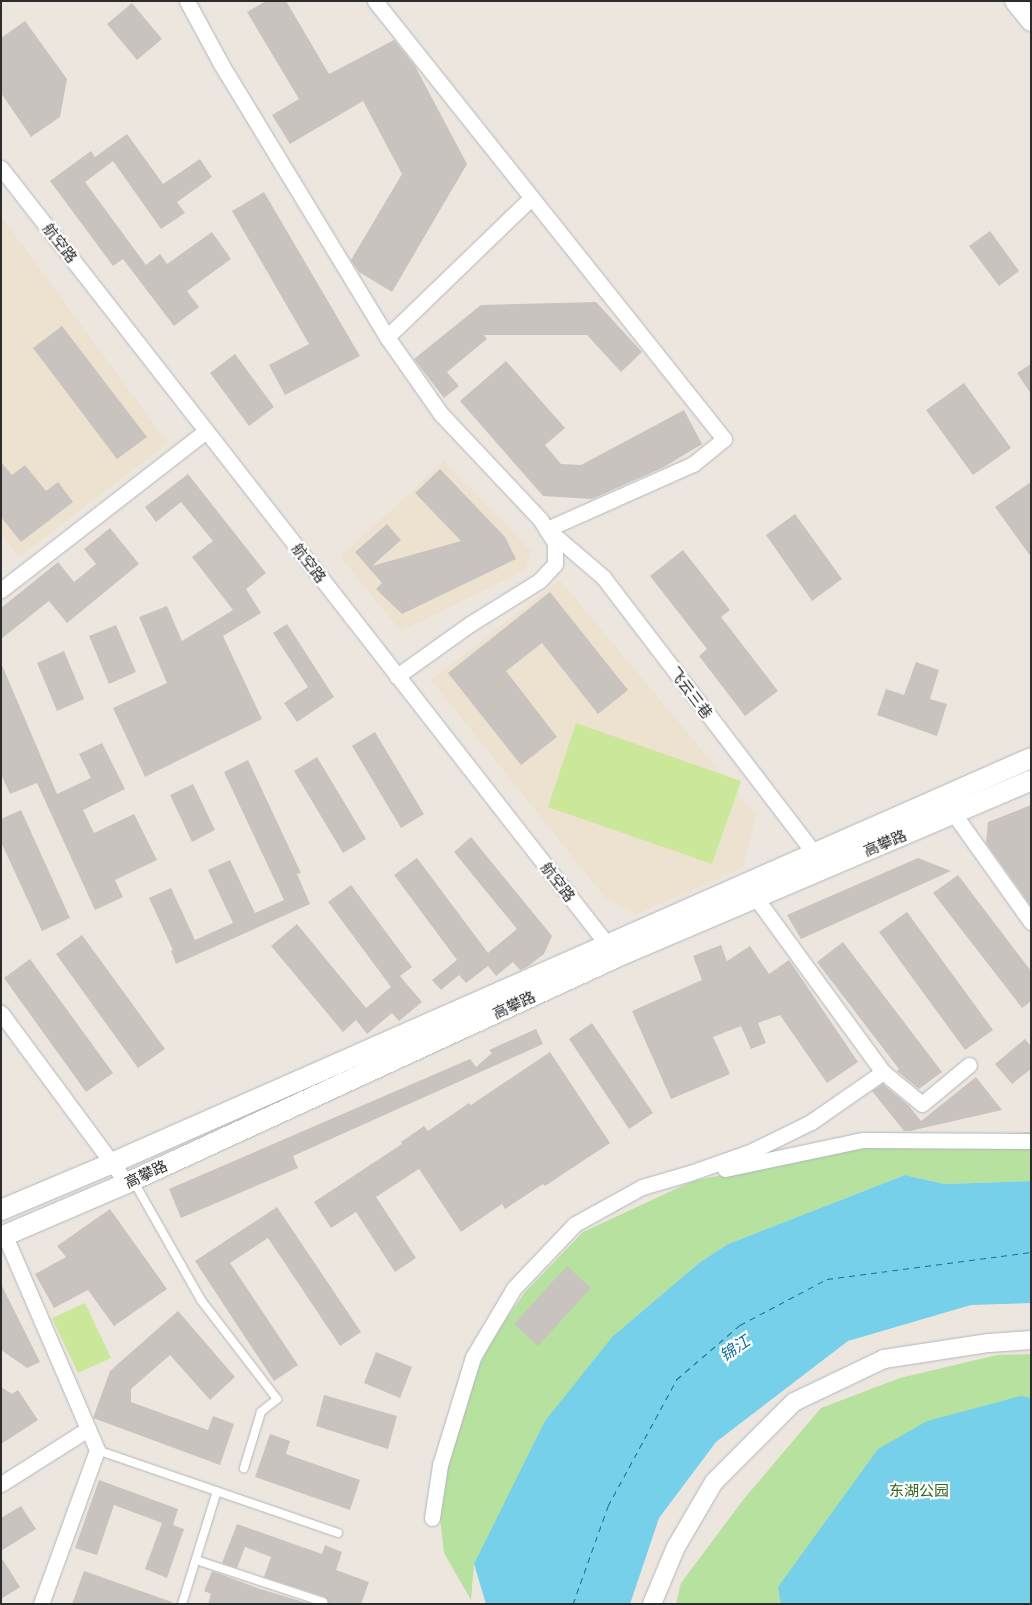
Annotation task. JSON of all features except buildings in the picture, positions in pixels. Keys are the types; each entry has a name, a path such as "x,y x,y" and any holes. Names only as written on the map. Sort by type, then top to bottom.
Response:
{"main road":[{"path":"1015,1 1031,22"},
{"name":"高攀路","path":"1,1210 818,862 1031,758"},
{"name":"高攀路","path":"3,1236 130,1182 612,951 756,898 818,862 954,814 1031,780"}],"street":[{"path":"187,1 221,64 387,337 441,414 540,519 555,542 555,564 540,581 470,624 397,676"},
{"path":"375,1 724,439 694,464 547,529"},
{"name":"航空路","path":"1,168 612,951"},
{"path":"387,337 531,198"},
{"path":"1,590 206,431"},
{"name":"飞云三巷","path":"547,529 603,577 818,862"},
{"path":"954,814 1031,922"},
{"path":"756,898 884,1072 922,1104 969,1065"},
{"path":"1,1013 112,1163 130,1182"},
{"path":"432,1518 440,1464 473,1357 514,1288 575,1224 642,1188 752,1151 811,1122 884,1072"},
{"path":"690,1173 722,1169 863,1140 1031,1141"},
{"path":"3,1236 97,1450 41,1604"},
{"path":"652,1604 676,1547 714,1482 794,1402 884,1359 989,1343 1031,1340"},
{"path":"1,1484 88,1429"}],"lane":[{"path":"130,1182 201,1300 277,1399 261,1412 244,1468"},
{"path":"97,1450 338,1533"},
{"path":"182,1604 217,1492"},
{"path":"196,1560 323,1602 322,1604"}],"shaded area":[{"path":"1,216 168,443 19,557 1,535"},
{"path":"444,461 531,551 525,570 401,631 340,557"},
{"path":"560,580 756,815 743,868 637,914 605,898 431,680"}],"green space":[{"path":"576,723 741,781 712,864 548,807"},
{"path":"1031,1132 1031,1181 944,1184 905,1175 728,1244 699,1263 613,1336 474,1564 471,1600 444,1553 437,1491 472,1382 493,1337 526,1291 583,1232 693,1181 873,1143"},
{"path":"85,1303 111,1358 78,1373 52,1318"},
{"name":"东湖公园","path":"1031,1354 1031,1604 676,1604 681,1583 743,1500 821,1408 900,1378 997,1355"}],"water":[{"name":"锦江","path":"905,1175 944,1184 1031,1181 1031,1303 971,1305 848,1341 716,1442 659,1518 630,1604 486,1604 474,1564 545,1421 613,1336 699,1263 728,1244"},
{"path":"1021,1396 1031,1398 1031,1604 781,1604 778,1587 878,1449 927,1421"}],"ferry route":[{"path":"573,1604 608,1506 677,1379 740,1325 827,1279 1031,1252"}]}
